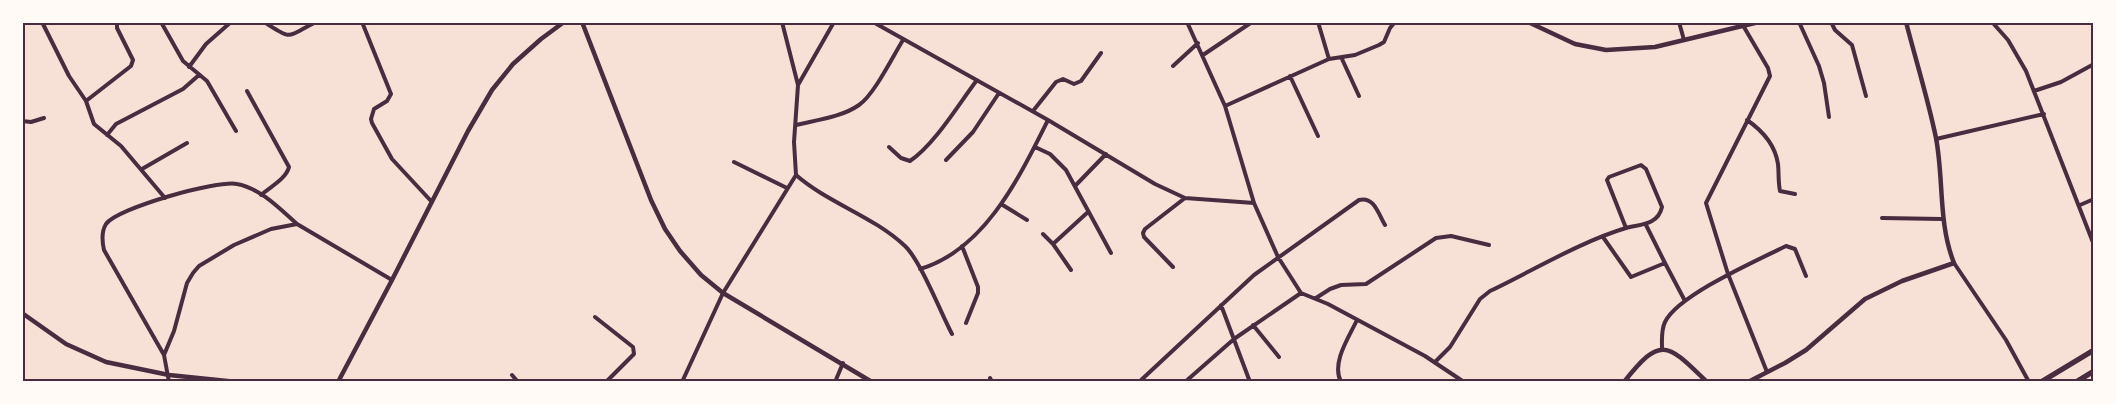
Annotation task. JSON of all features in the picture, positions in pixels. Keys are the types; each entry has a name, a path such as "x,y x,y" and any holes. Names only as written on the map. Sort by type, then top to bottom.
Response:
{"main road":[{"path":"2042,382 2093,349"},
{"path":"2076,382 2094,371"}],"street":[{"path":"42,22 60,59 86,100 94,124 142,170 165,198"},
{"path":"86,100 131,66 133,60 117,28 117,22"},
{"path":"161,22 179,55 189,67 207,81 236,131"},
{"path":"189,67 206,44 231,22"},
{"path":"264,22 283,35 288,36 316,22"},
{"path":"362,22 391,94 387,101 374,109 371,119 372,124 392,159 431,201"},
{"path":"338,382 468,131 502,76 541,39 564,22"},
{"path":"582,22 651,200 665,229 680,251 701,275 723,293 872,382"},
{"path":"682,382 723,293 796,175 794,142 798,85 782,22"},
{"path":"798,85 834,22"},
{"path":"873,22 1033,111 1155,184 1185,198 1254,203"},
{"path":"1187,22 1225,106 1254,203 1278,257 1301,292 1316,298 1435,362 1464,382"},
{"path":"1203,55 1252,22"},
{"path":"1318,22 1330,59"},
{"path":"1225,106 1330,59 1342,58 1379,46 1384,42 1395,22"},
{"path":"1528,22 1575,44 1606,50 1639,49 1759,22"},
{"path":"1679,22 1684,40"},
{"path":"1799,22 1819,66 1830,118"},
{"path":"1831,22 1835,30 1852,45 1866,96"},
{"path":"1906,22 1936,139 1941,175 1942,219 1947,244 1954,263 2006,340 2029,382"},
{"path":"1992,22 2008,40 2026,71 2080,205 2094,245"},
{"path":"1741,25 1768,68 1770,76 1706,203 1728,274 1767,372"},
{"path":"796,125 844,112 861,104 903,40"},
{"path":"1173,66 1198,43"},
{"path":"1033,111 1056,82 1063,79 1074,84 1081,81 1101,53"},
{"path":"1342,58 1359,96"},
{"path":"2034,90 2060,82 2094,64"},
{"path":"107,135 116,124 183,89 198,75"},
{"path":"1290,76 1318,136"},
{"path":"889,147 901,158 910,161 916,157 926,147 977,80"},
{"path":"247,91 288,168 288,173 261,194"},
{"path":"946,160 973,132 999,92"},
{"path":"1936,139 2044,114"},
{"path":"22,121 31,122 44,118"},
{"path":"920,269 944,259 962,246 991,218 1024,168 1048,120"},
{"path":"1747,120 1759,128 1773,147 1778,162 1780,192 1795,194"},
{"path":"142,170 187,143"},
{"path":"1035,147 1050,154 1066,170 1111,253"},
{"path":"1075,186 1106,154"},
{"path":"734,162 787,188"},
{"path":"1435,362 1450,347 1480,299 1490,292 1603,237 1626,228 1646,225 1659,216 1662,207 1646,169 1641,166 1609,177 1607,180 1626,228"},
{"path":"796,175 816,190 854,211 906,247 920,269 952,334"},
{"path":"169,382 164,355 104,250 102,240 107,223 117,216 196,188 236,183 261,194 297,224 392,280"},
{"path":"1173,266 1144,237 1143,233 1145,229 1185,198"},
{"path":"1139,381 1254,275 1359,200 1366,198 1371,201 1385,225"},
{"path":"2080,205 2094,199"},
{"path":"1001,204 1027,220"},
{"path":"1053,244 1088,212"},
{"path":"1882,218 1942,219"},
{"path":"164,355 174,331 187,284 199,266 234,245 271,229 297,224"},
{"path":"1646,225 1685,301"},
{"path":"1043,234 1053,244 1071,270"},
{"path":"1316,298 1330,288 1341,285 1366,284 1436,238 1451,236 1489,245"},
{"path":"1603,237 1631,277 1666,263"},
{"path":"962,246 978,287 978,293 966,323"},
{"path":"1662,349 1663,329 1666,320 1673,311 1685,301 1728,274 1786,246 1795,249 1806,276"},
{"path":"1748,382 1806,350 1865,299 1902,281 1954,263"},
{"path":"1185,382 1234,339 1301,292"},
{"path":"1221,305 1250,382"},
{"path":"22,313 66,344 106,362 169,375 237,382"},
{"path":"595,318 633,347 634,351 634,354 606,382"},
{"path":"1341,382 1338,376 1338,364 1357,320"},
{"path":"1253,325 1279,357"},
{"path":"1624,382 1640,362 1650,354 1662,349 1672,351 1707,382"},
{"path":"835,382 843,363"},
{"path":"512,375 518,382"}]}
